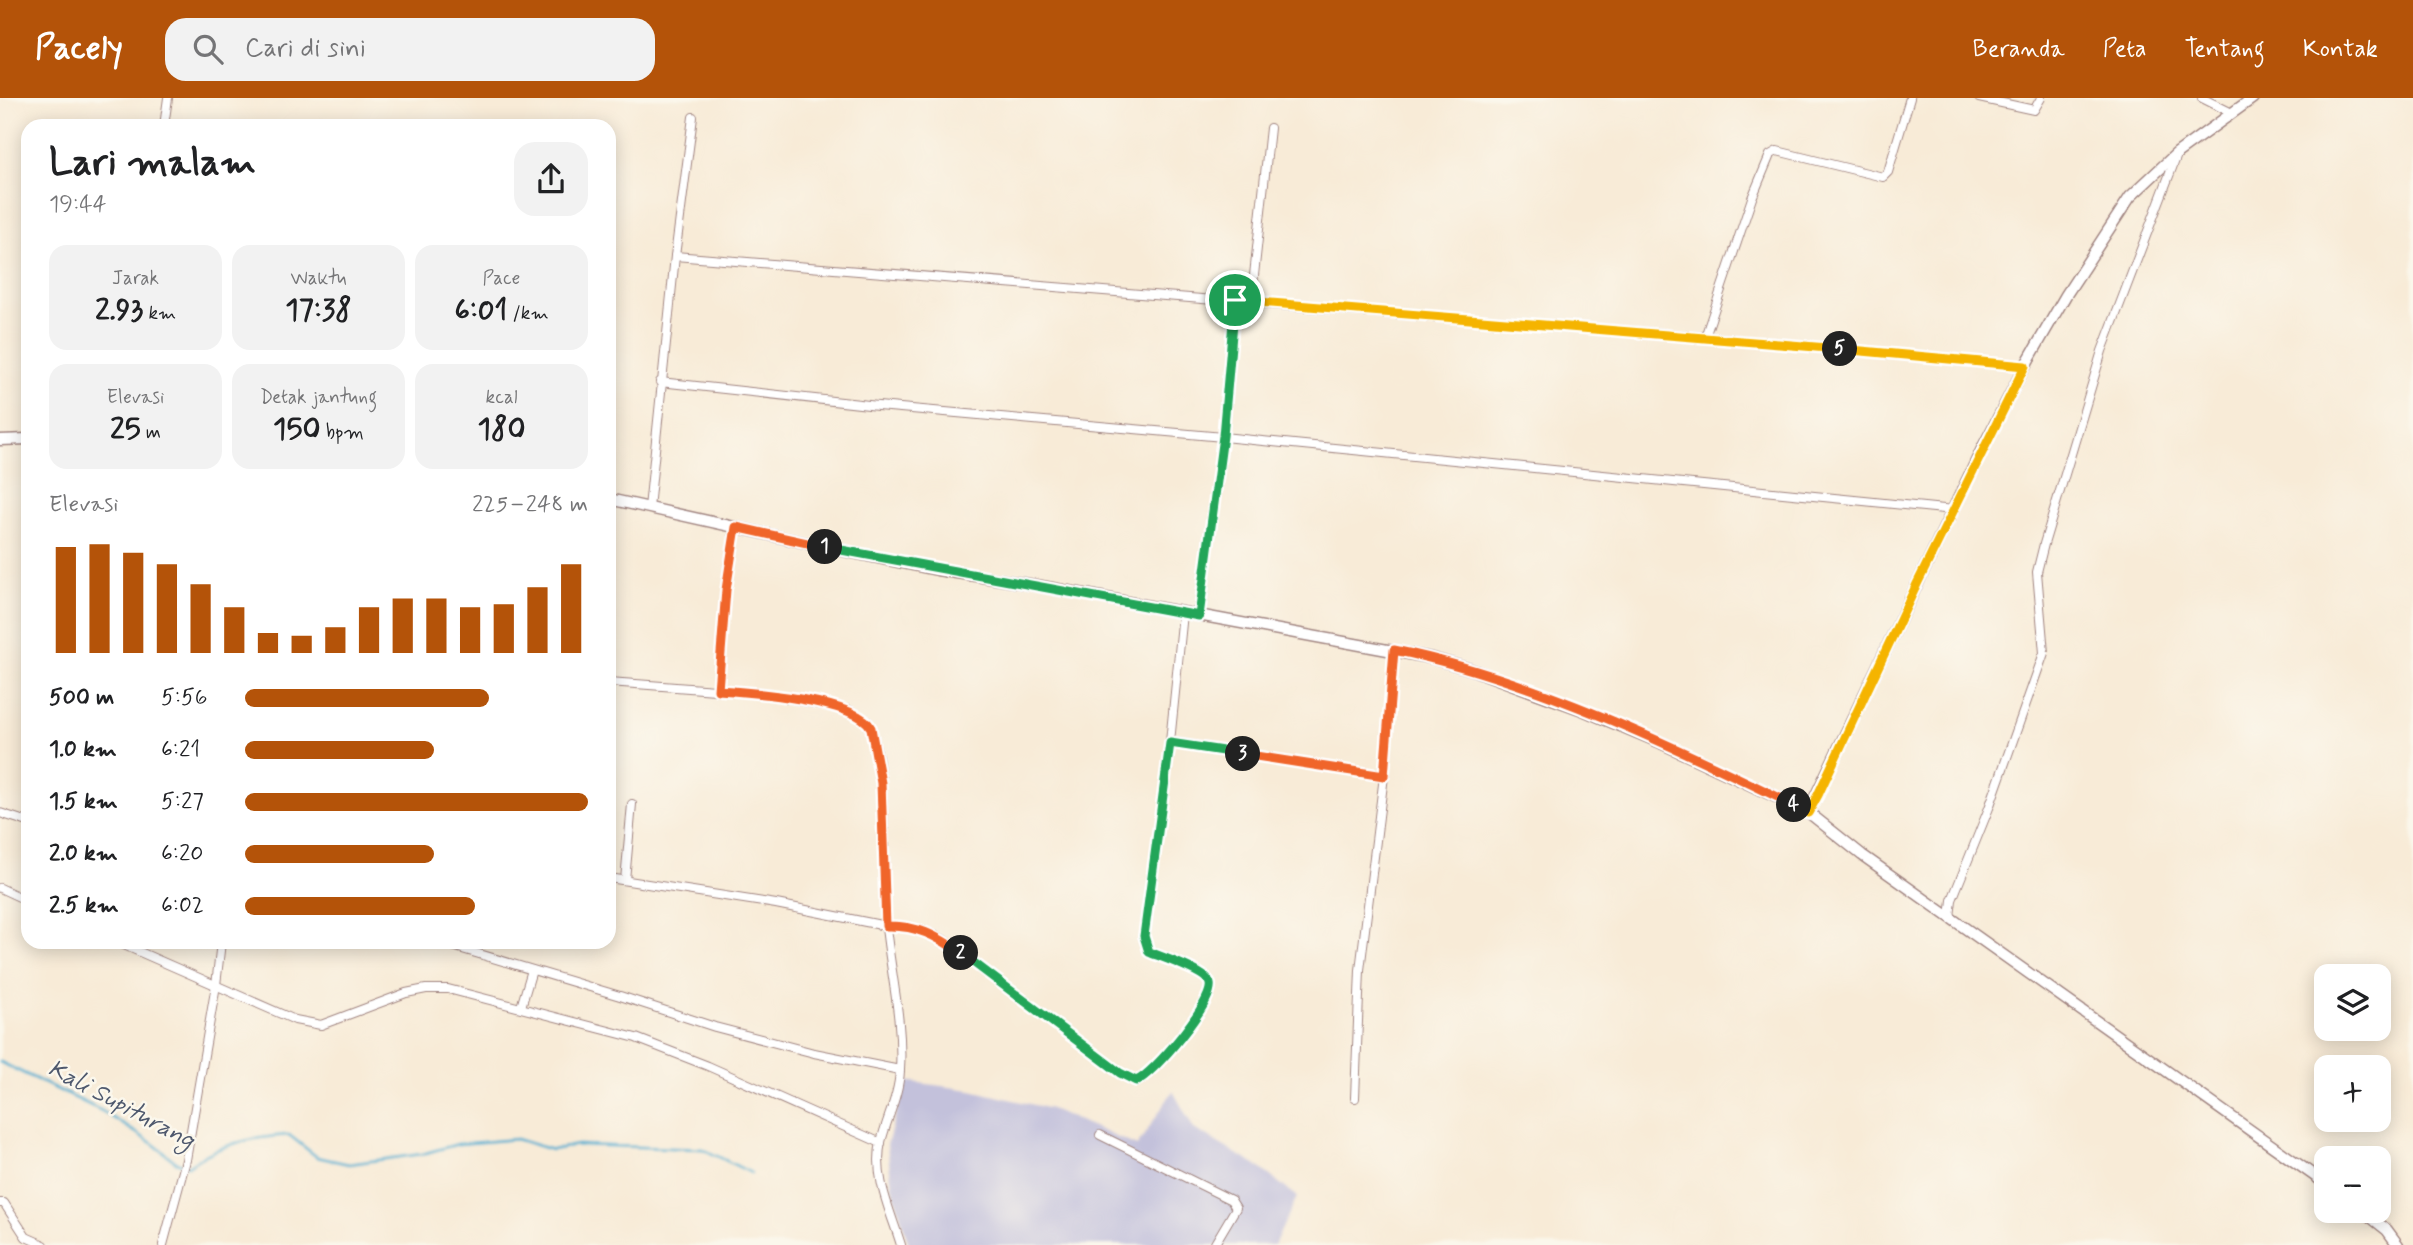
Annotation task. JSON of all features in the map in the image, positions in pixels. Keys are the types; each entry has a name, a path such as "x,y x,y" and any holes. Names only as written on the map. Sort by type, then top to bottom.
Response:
{"main road":[{"path":"1808,813 2025,366 2066,295 2130,197 2177,153 2253,98"},
{"path":"0,440 21,439"},
{"path":"616,501 925,567 1394,650 1470,669 1586,711 1661,743 1808,813 1863,855 2314,1175"},
{"path":"2378,1223 2398,1245"}],"street":[{"path":"165,119 168,98"},
{"path":"1706,337 1752,198 1770,155 1777,151 1883,177 1888,172 1910,98"},
{"path":"1979,98 2034,110 2041,98"},
{"path":"2202,98 2232,113"},
{"path":"649,508 660,382 693,117"},
{"path":"1251,303 1270,128"},
{"path":"1950,917 1952,900 1989,808 2044,653 2037,572 2044,544 2102,351 2177,153"},
{"path":"675,256 1706,337 2025,366"},
{"path":"1199,616 1223,436 1235,300"},
{"path":"660,382 878,406 1223,436 1954,510"},
{"path":"718,690 726,590 736,527"},
{"path":"616,879 776,904 886,926 925,930 944,940 1120,1073 1136,1081 1144,1078 1184,1032 1201,1007 1210,987 1201,973 1149,952 1144,936 1170,743 1183,613"},
{"path":"1355,1098 1360,970 1384,776 1394,650"},
{"path":"616,683 769,694 849,710 867,721 871,728 881,783 886,926 900,1037 899,1085 881,1143 879,1164 881,1180 901,1245"},
{"path":"1170,743 1384,776"},
{"path":"625,880 632,804"},
{"path":"0,813 21,820"},
{"path":"0,888 21,898"},
{"path":"133,949 295,1020 321,1026 406,993 426,989 448,989 521,1007 636,1038 708,1066 881,1143"},
{"path":"163,1245 186,1160 220,949"},
{"path":"462,949 715,1027 814,1053 900,1070"},
{"path":"521,1007 532,970"},
{"path":"1100,1135 1231,1200 1236,1208 1214,1245"},
{"path":"0,1203 4,1203 26,1237 44,1245"}],"shaded area":[{"path":"905,1081 971,1090 1051,1109 1137,1146 1173,1091 1194,1129 1259,1167 1297,1197 1274,1245 909,1245 892,1186 887,1145"}],"waterway":[{"name":"Kali Supiturang","path":"0,1062 102,1111 176,1162 188,1166 236,1143 289,1135 317,1157 349,1164 422,1154 458,1144 516,1139 552,1150 577,1145 703,1149 751,1173"}],"route":[{"path":"1235,300 1706,337 2025,366 1982,449 1808,813 1661,743 1586,711 1470,669 1394,650 1384,776 1170,743 1145,944 1149,952 1201,973 1210,987 1201,1007 1165,1057 1144,1078 1136,1081 1120,1073 944,940 925,930 886,926 881,783 871,728 860,715 849,710 769,694 718,690 726,590 736,527 838,550 1199,616 1223,436 1235,300"}]}
